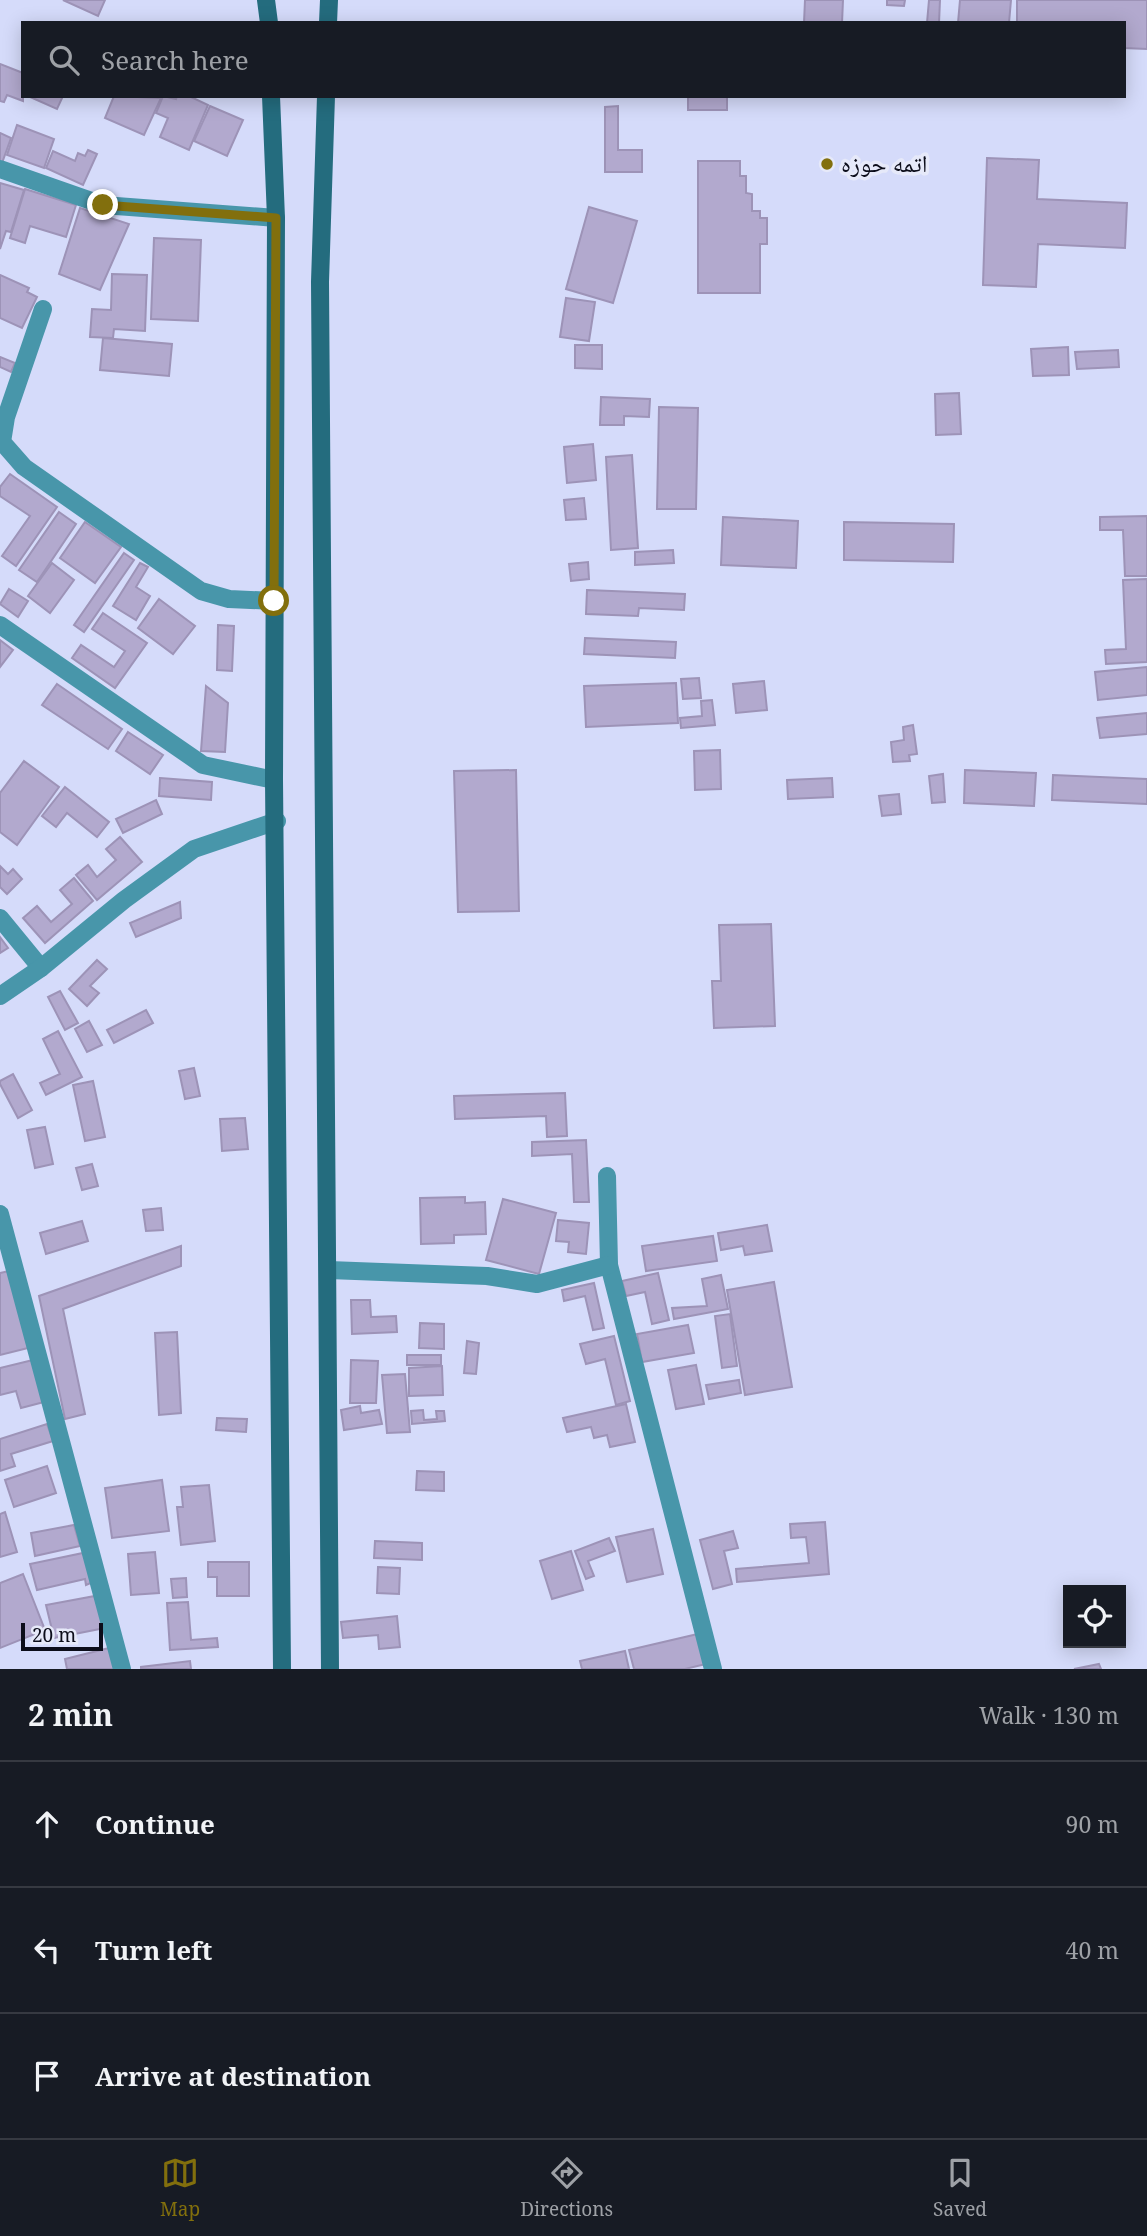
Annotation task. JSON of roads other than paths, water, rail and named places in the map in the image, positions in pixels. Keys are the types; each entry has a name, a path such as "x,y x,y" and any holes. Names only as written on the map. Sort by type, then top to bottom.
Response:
{"main road":[{"path":"265,0 269,21"},
{"path":"328,21 329,0"},
{"path":"271,98 276,218 274,780 277,821 282,1669"},
{"path":"326,98 320,282 330,1669"}],"street":[{"path":"0,169 103,205 276,218"},
{"path":"43,309 6,417 2,442 23,467 201,591 229,600 274,601"},
{"path":"0,625 203,765 274,780"},
{"path":"0,996 41,968 124,900 194,849 277,821"},
{"path":"0,918 41,968"},
{"path":"607,1176 609,1265 713,1669"},
{"path":"0,1214 122,1669"},
{"path":"329,1270 487,1276 537,1283 609,1265"}],"place":[{"name":"اتمه حوزه","path":"827,164"}]}
